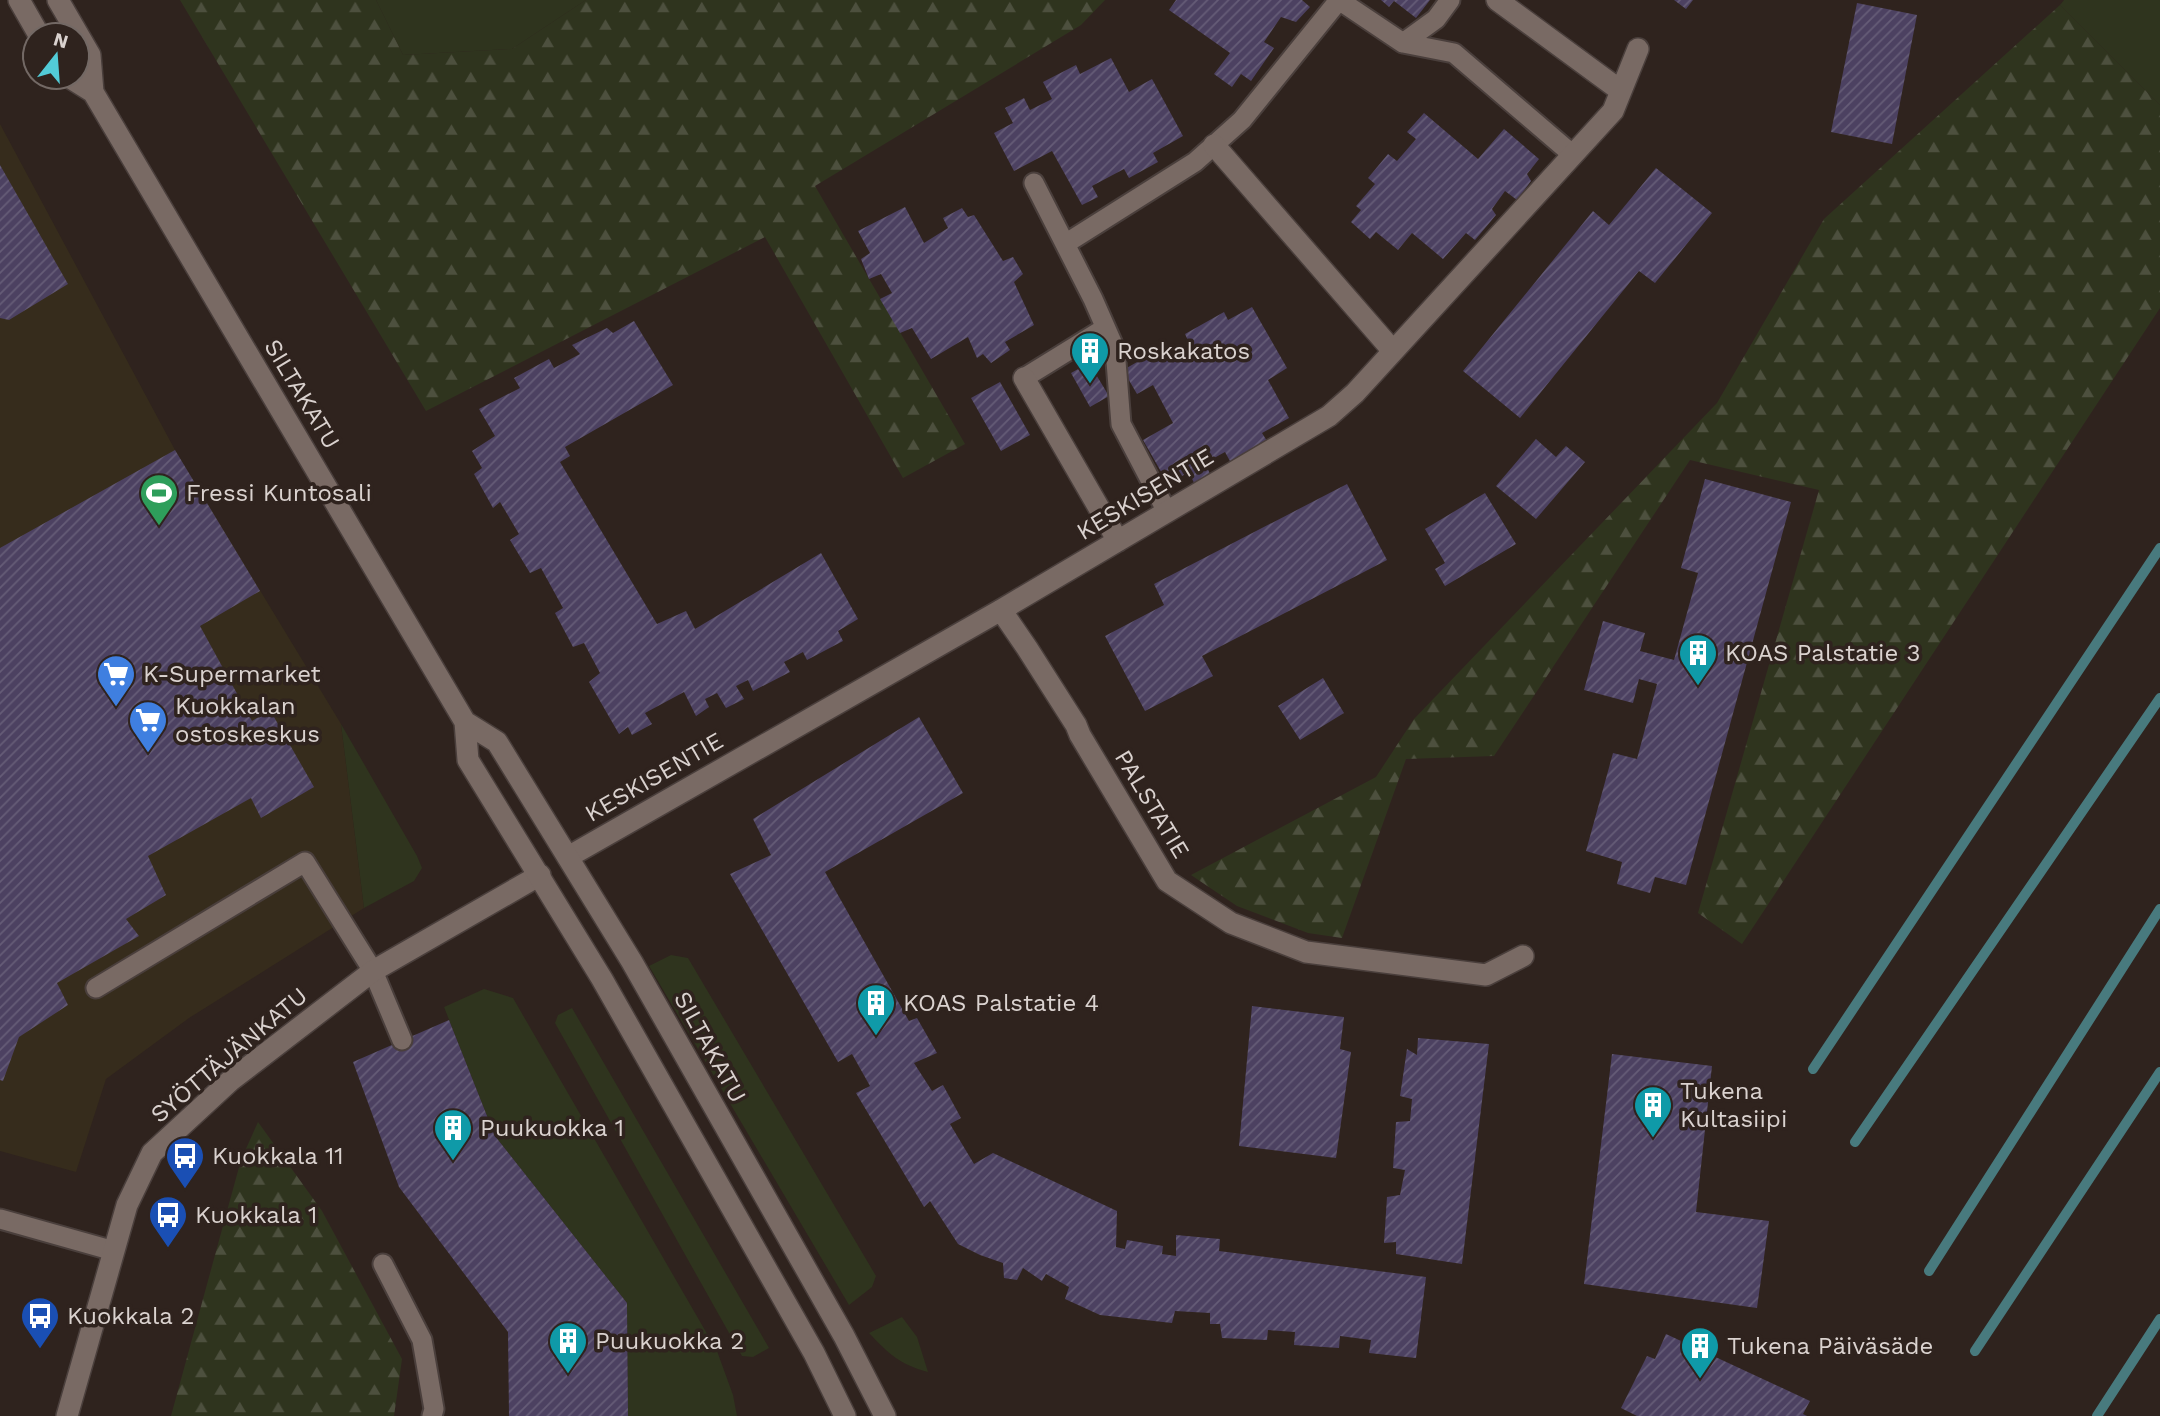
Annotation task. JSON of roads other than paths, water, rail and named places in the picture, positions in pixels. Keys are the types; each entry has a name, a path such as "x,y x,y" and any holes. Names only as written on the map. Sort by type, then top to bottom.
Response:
{"street":[{"path":"19,0 31,21"},
{"name":"SILTAKATU","path":"58,0 90,55 93,92 465,722 468,760 602,979 814,1353 845,1416"},
{"path":"1497,0 1621,91"},
{"name":"KESKISENTIE","path":"540,875 1001,610 1329,416 1355,393 1614,111 1638,50"},
{"path":"1214,145 1393,351"},
{"path":"1024,378 1118,541"},
{"name":"PALSTATIE","path":"1001,610 1076,725 1167,881 1231,923 1306,952 1486,975 1523,956"},
{"name":"SILTAKATU","path":"465,722 497,742 632,962 844,1336 885,1416"},
{"name":"SYÖTTÄJÄNKATU","path":"67,1416 127,1205 152,1153 230,1081 373,971 540,875"}],"lane":[{"path":"1065,244 1195,163 1242,120 1339,0 1403,43 1454,53 1573,155"},
{"path":"1403,43 1436,19 1450,0"},
{"path":"1034,183 1115,349 1121,424 1167,512"},
{"path":"1024,378 1105,328"},
{"path":"96,988 305,862 373,971 402,1040"},
{"path":"0,1219 114,1251"},
{"path":"383,1264 422,1340 434,1409 432,1416"}],"waterway":[{"path":"1813,1069 2160,548"},
{"path":"1855,1142 2160,698"},
{"path":"1929,1271 2160,909"},
{"path":"1975,1351 2160,1072"},
{"path":"2097,1416 2160,1319"}],"place":[{"name":"Roskakatos","path":"1090,385"},
{"name":"Fressi Kuntosali","path":"159,527"},
{"name":"KOAS Palstatie 3","path":"1698,687"},
{"name":"K-Supermarket","path":"116,708"},
{"name":"Kuokkalan ostoskeskus","path":"148,754"},
{"name":"KOAS Palstatie 4","path":"876,1037"},
{"name":"Tukena Kultasiipi","path":"1653,1139"},
{"name":"Puukuokka 1","path":"453,1162"},
{"name":"Kuokkala 11","path":"185,1190"},
{"name":"Kuokkala 1","path":"168,1249"},
{"name":"Kuokkala 2","path":"40,1350"},
{"name":"Puukuokka 2","path":"568,1375"},
{"name":"Tukena Päiväsäde","path":"1700,1380"}]}
